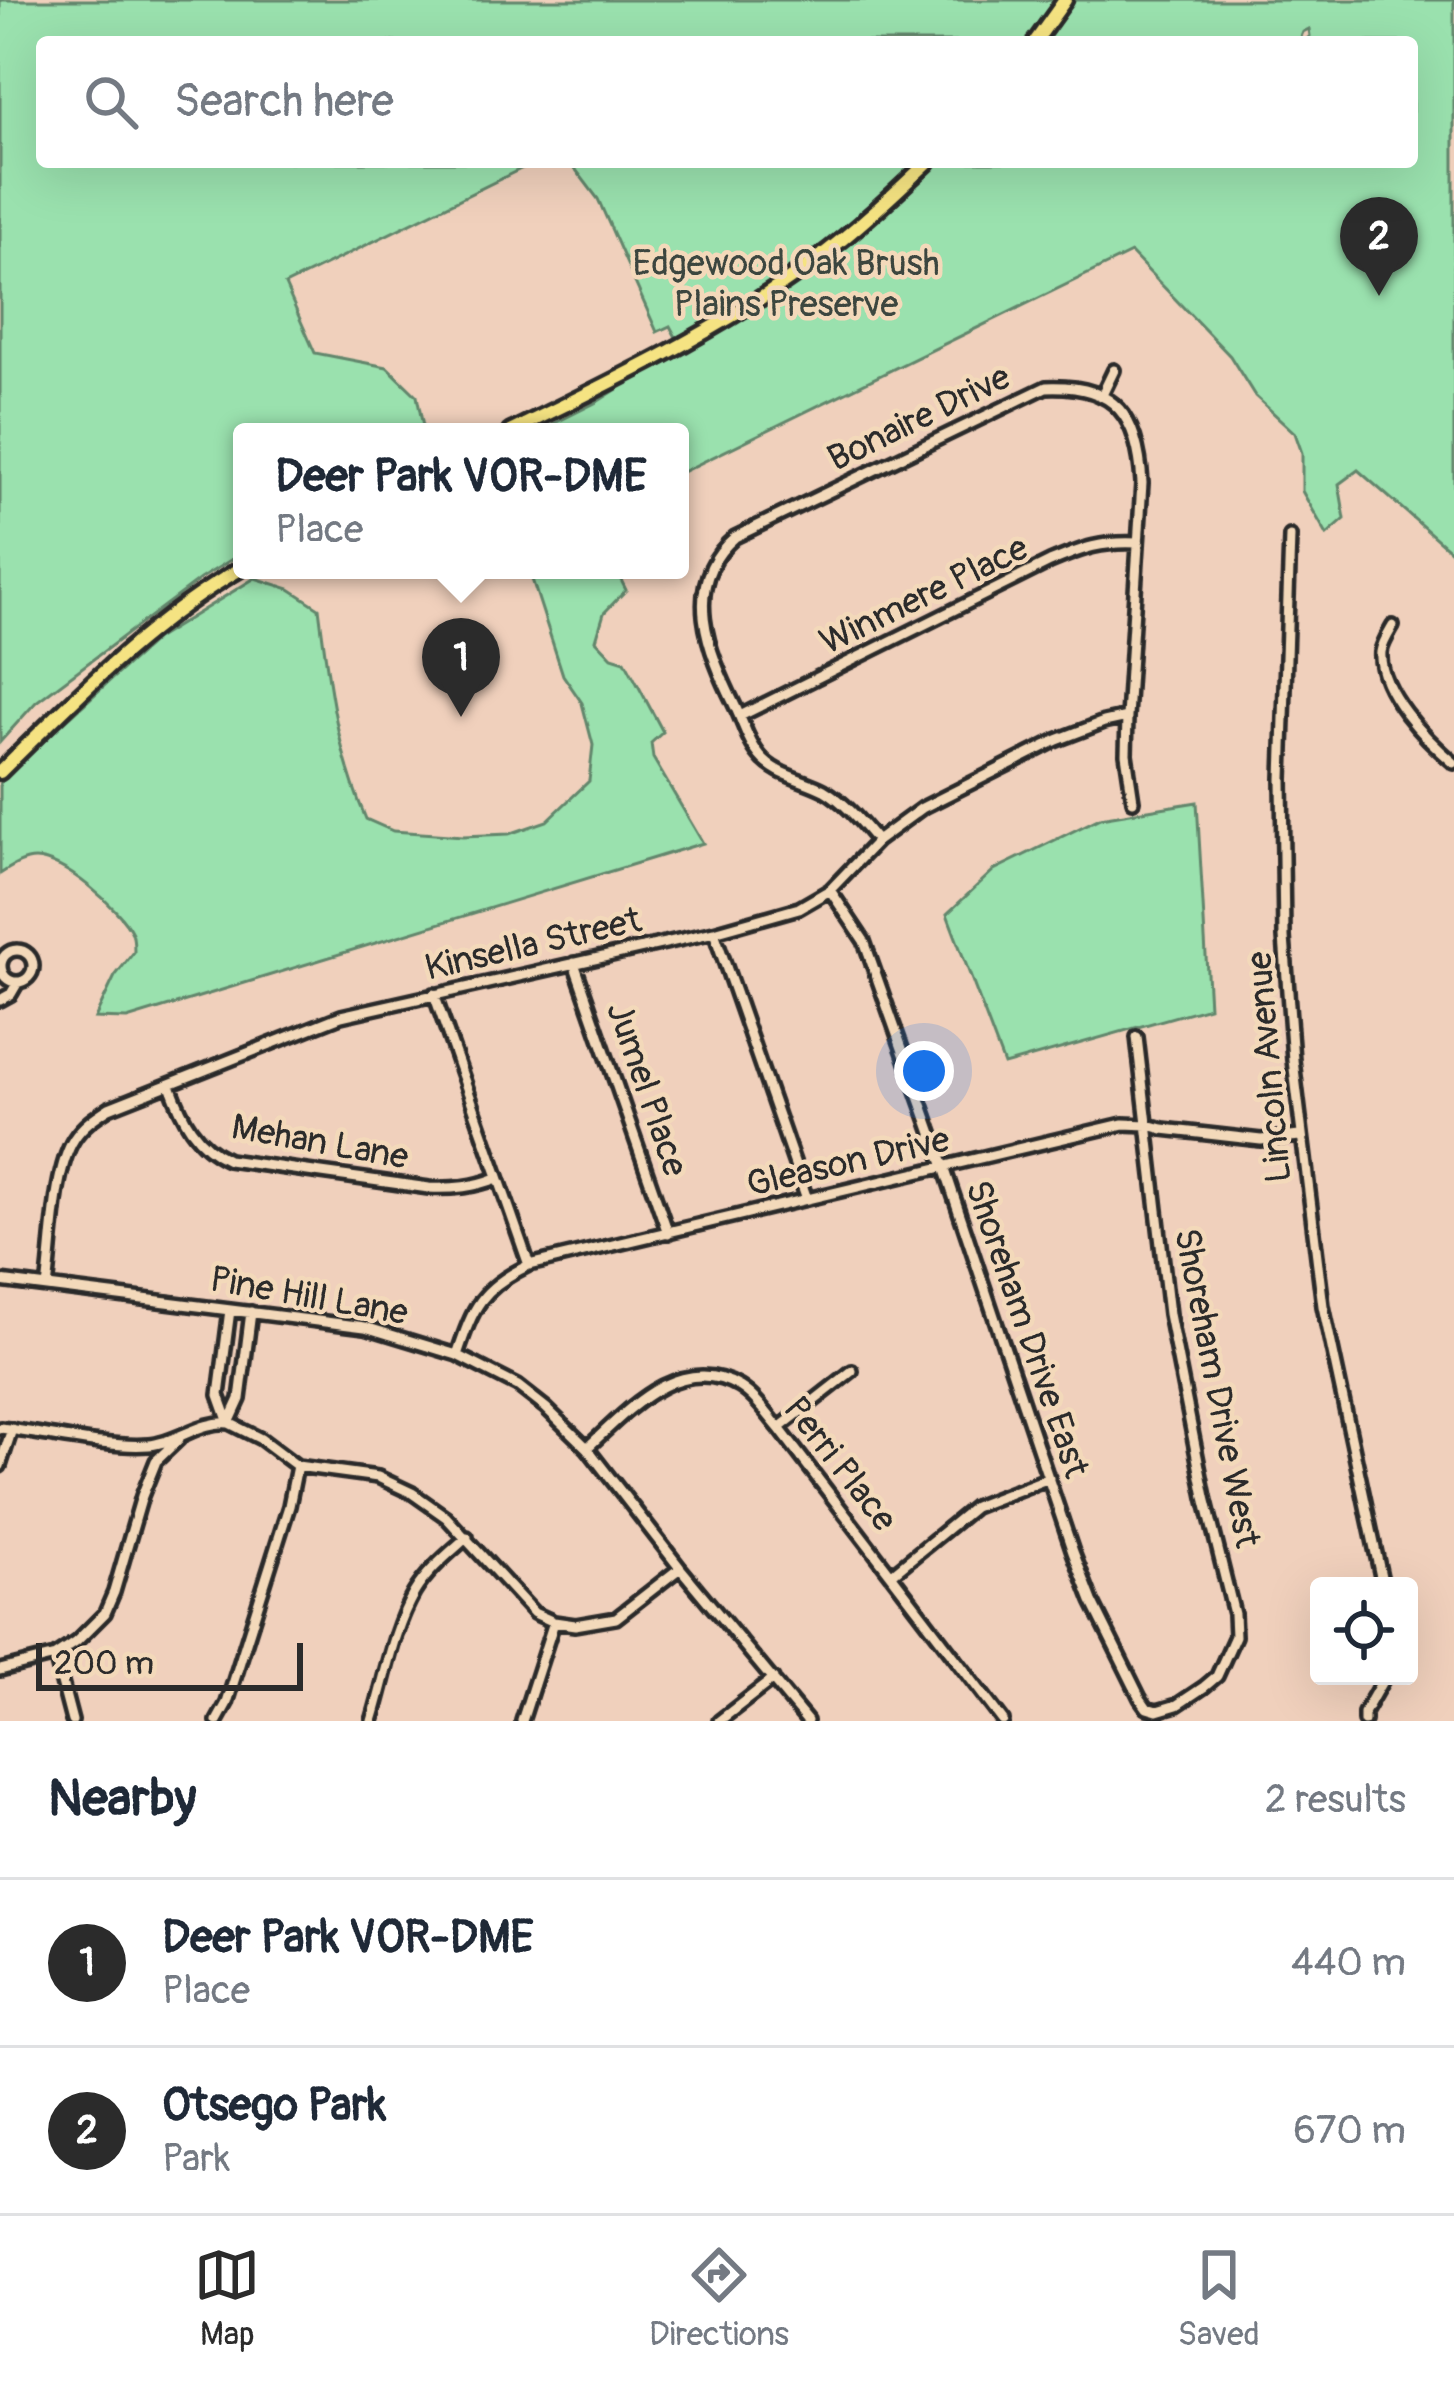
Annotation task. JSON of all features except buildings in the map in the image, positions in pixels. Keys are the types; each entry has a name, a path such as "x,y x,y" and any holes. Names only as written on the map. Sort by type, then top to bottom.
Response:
{"main road":[{"path":"1039,36 1065,0"},
{"path":"528,423 748,306 817,260 922,168"},
{"path":"0,772 159,623 233,574"}],"street":[{"path":"1114,370 1102,395 1135,433 1142,484 1127,718 1133,801"},
{"name":"Bonaire Drive","path":"877,841 829,793 760,757 705,627 702,606 711,565 735,537 1046,387 1088,388 1102,395"},
{"name":"Lincoln Avenue","path":"1290,536 1282,779 1284,938 1300,1136 1323,1306 1381,1577"},
{"name":"Winmere Place","path":"740,716 1050,562 1090,545 1138,543"},
{"path":"1393,626 1381,650 1386,676 1409,718 1454,763"},
{"name":"Kinsella Street","path":"47,1287 60,1179 73,1140 109,1108 340,1016 714,932 799,908 830,890 877,841 922,808 1057,740 1127,718"},
{"name":"Shoreham Drive East","path":"830,890 864,941 1073,1552 1110,1642 1140,1699 1157,1711"},
{"path":"714,932 807,1199"},
{"name":"Jumel Place","path":"574,963 668,1233"},
{"path":"0,1000 18,982"},
{"path":"434,994 529,1264"},
{"name":"Shoreham Drive West","path":"1137,1036 1169,1314 1235,1636 1217,1676 1177,1705 1157,1711"},
{"name":"Mehan Lane","path":"170,1085 187,1127 214,1154 228,1160 429,1188 456,1189 496,1178"},
{"name":"Gleason Drive","path":"457,1355 471,1312 483,1294 529,1264 1123,1124 1261,1140 1300,1136"},
{"name":"Pine Hill Lane","path":"0,1281 364,1327 457,1355 518,1386 587,1448 807,1721"},
{"path":"229,1424 220,1396 230,1310"},
{"path":"229,1424 240,1399 251,1312"},
{"path":"779,1428 852,1371"},
{"name":"Perri Place","path":"587,1448 672,1380 701,1376 740,1387 779,1428 1003,1721"},
{"path":"0,1466 6,1429 153,1445 220,1422 261,1439 297,1466 378,1478 412,1493 446,1516 524,1604 554,1622 575,1625 616,1618 680,1568"},
{"path":"0,1670 56,1656 105,1613 156,1461 179,1439"},
{"path":"217,1721 227,1703 275,1552 297,1466"},
{"path":"892,1574 974,1507 1049,1478"},
{"path":"371,1721 402,1618 415,1591 467,1537"},
{"path":"521,1721 554,1622"},
{"path":"56,1656 72,1721"},
{"path":"719,1721 773,1679"},
{"path":"1364,1721 1364,1712 1380,1685"}],"green space":[{"name":"Edgewood Oak Brush Plains Preserve","path":"0,0 1454,0 1454,554 1358,470 1339,484 1345,519 1327,535 1302,491 1302,453 1295,433 1255,396 1230,356 1131,253 689,469 689,423 555,423 677,351 670,326 657,332 598,199 575,168 1418,168 1418,36 1310,36 1309,29 1301,36 36,36 36,168 523,168 285,285 315,353 387,367 417,396 422,423 233,423 233,559 36,702 0,742"},
{"path":"253,579 290,589 319,608 330,689 356,794 366,819 393,831 509,834 547,821 589,781 593,745 582,703 563,675 532,579 620,579 626,590 604,613 596,640 612,657 625,661 663,732 651,743 653,758 703,843 127,1019 95,1018 115,976 134,952 126,923 75,876 47,861 30,859 0,874 0,783 7,774 156,639"},
{"path":"1197,802 1209,1007 1004,1065 947,914 994,870 1100,818"}],"place":[{"name":"Otsego Park","path":"1379,296"},
{"name":"Deer Park VOR-DME","path":"461,717"}]}
